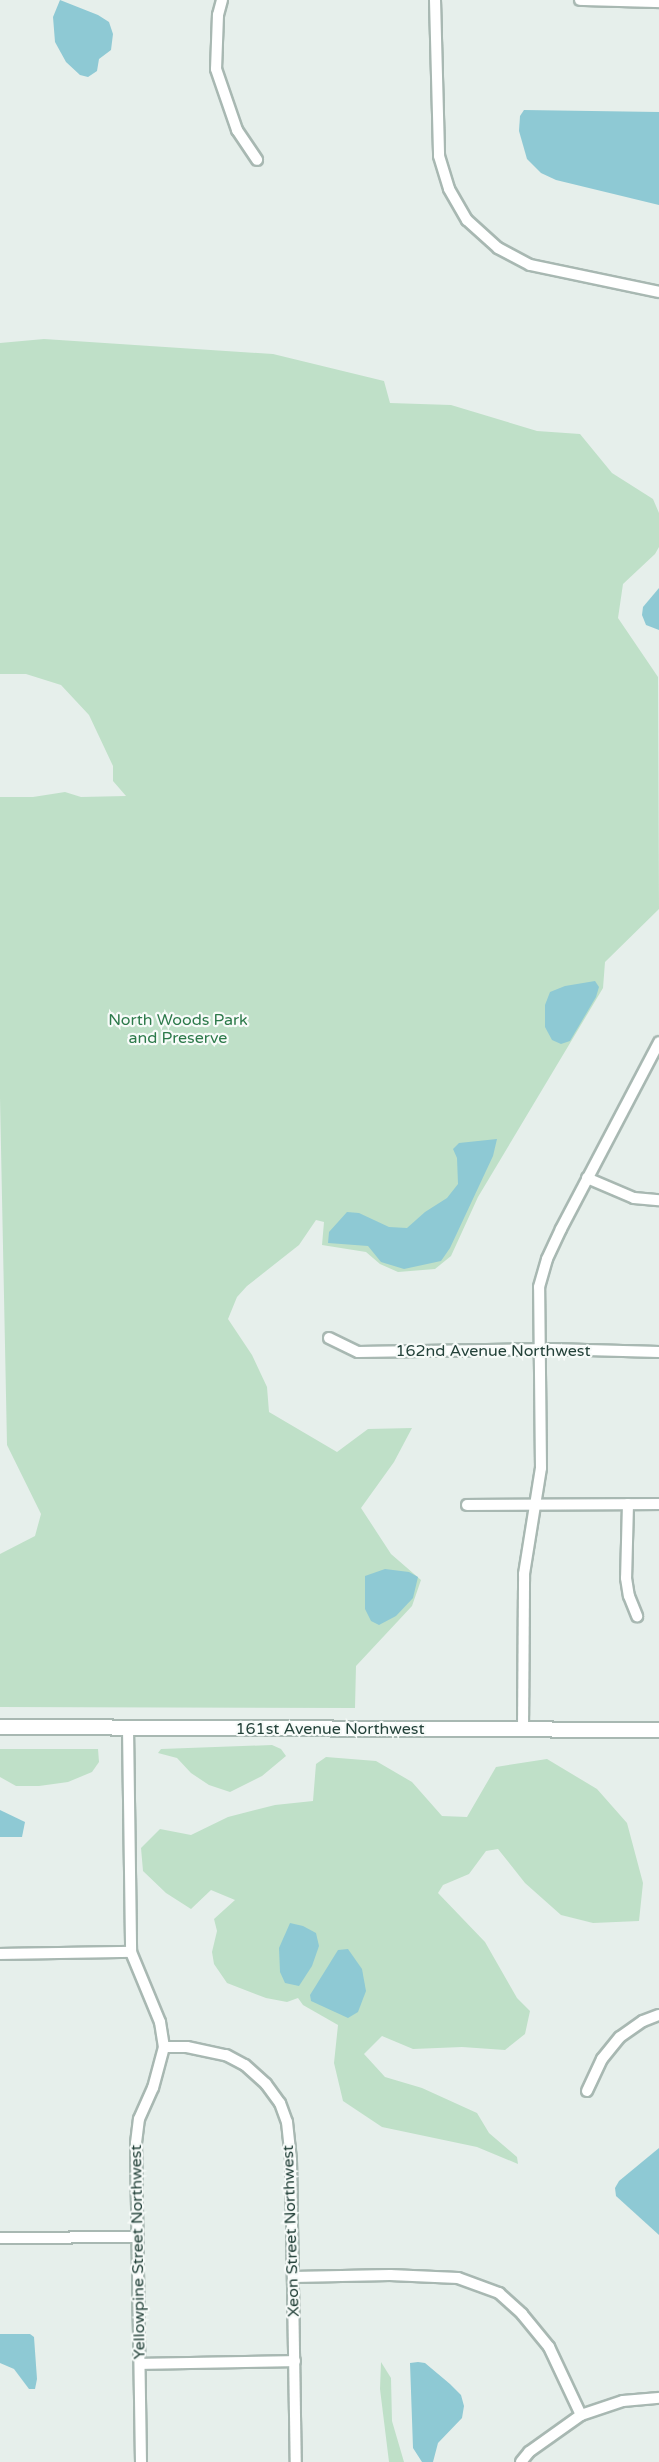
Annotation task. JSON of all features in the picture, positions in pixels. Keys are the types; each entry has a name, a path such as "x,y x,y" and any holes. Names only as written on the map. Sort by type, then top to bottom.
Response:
{"main road":[{"name":"161st Avenue Northwest","path":"0,1727 659,1730"}],"street":[{"path":"222,0 218,15 216,69 237,130 257,160"},
{"path":"435,0 437,135 441,163 456,202 487,240 510,256 536,267 659,292"},
{"path":"580,0 659,2"},
{"path":"523,1730 524,1574 541,1468 539,1287 561,1229 659,1042"},
{"path":"587,1178 634,1198 659,1200"},
{"name":"162nd Avenue Northwest","path":"329,1338 358,1352 539,1349 659,1352"},
{"path":"628,1504 626,1578 629,1596 637,1616"},
{"path":"467,1505 659,1504"},
{"path":"128,1728 131,1952 160,2022 164,2047"},
{"path":"0,1954 131,1952"},
{"path":"587,2091 602,2059 620,2037 644,2021 659,2015"},
{"name":"Yellowpine Street Northwest","path":"141,2462 137,2135 139,2119 153,2088 164,2047"},
{"name":"Xeon Street Northwest","path":"164,2047 187,2047 226,2055 245,2065 266,2084 280,2103 286,2122 291,2160 296,2462"},
{"path":"0,2238 138,2237"},
{"path":"294,2277 390,2275 458,2278 499,2294 522,2314 549,2347 581,2415"},
{"path":"140,2364 295,2361"},
{"path":"521,2462 529,2452 581,2415 623,2401 659,2398"}],"green space":[{"name":"North Woods Park and Preserve","path":"44,339 273,354 384,381 390,403 451,405 537,431 580,434 612,473 653,499 659,513 659,547 655,554 623,584 618,618 658,677 659,909 605,962 603,988 478,1197 451,1256 435,1269 398,1272 380,1264 366,1252 322,1245 324,1222 316,1220 299,1245 247,1286 237,1297 228,1319 252,1355 267,1387 269,1412 337,1452 368,1429 412,1428 394,1462 361,1508 391,1554 421,1580 412,1606 356,1666 355,1708 0,1707 0,1554 35,1536 41,1514 7,1445 0,1098 0,797 33,797 65,792 81,797 126,796 113,781 113,766 89,715 61,685 26,674 0,674 0,343"},
{"path":"272,1745 281,1749 286,1756 262,1776 230,1792 209,1785 191,1773 177,1758 158,1753 161,1749"},
{"path":"0,1749 98,1749 99,1762 92,1772 68,1782 16,1786 0,1777"},
{"path":"326,1757 376,1761 412,1782 442,1816 467,1817 496,1767 547,1759 597,1789 627,1823 643,1883 639,1921 593,1923 561,1915 525,1883 498,1849 486,1851 469,1874 443,1885 438,1893 485,1942 517,1998 530,2011 525,2034 505,2050 462,2047 413,2049 382,2036 364,2054 385,2077 422,2088 477,2113 489,2133 517,2157 518,2164 477,2147 382,2127 343,2101 334,2063 338,2025 303,2005 298,1998 287,2002 266,1998 227,1983 214,1964 212,1952 217,1931 214,1919 235,1900 211,1890 191,1909 166,1893 143,1871 141,1848 160,1829 191,1835 228,1817 275,1805 313,1801 316,1764"},
{"path":"381,2362 391,2378 392,2421 404,2462 389,2462 380,2389"}],"water":[{"path":"60,0 98,15 109,22 113,34 111,50 99,59 97,71 88,77 80,75 66,62 55,42 53,17"},
{"path":"524,110 659,112 659,205 556,180 541,173 527,159 519,131 520,116"},
{"path":"659,588 659,630 646,625 642,615 643,607"},
{"path":"595,981 599,987 596,997 570,1041 561,1044 552,1040 545,1027 545,1005 550,992 565,986"},
{"path":"497,1139 493,1156 450,1248 441,1261 404,1269 381,1262 368,1246 328,1243 329,1232 347,1212 359,1213 389,1227 407,1228 425,1212 447,1198 458,1184 457,1158 453,1149 459,1143"},
{"path":"385,1569 409,1572 418,1577 413,1598 396,1616 379,1625 371,1621 365,1609 365,1576"},
{"path":"0,1810 25,1822 22,1837 0,1837"},
{"path":"290,1923 303,1926 316,1933 319,1946 312,1966 299,1986 285,1983 280,1972 279,1948"},
{"path":"348,1949 362,1969 366,1991 358,2012 348,2018 311,2001 310,1995 338,1950"},
{"path":"659,2148 659,2235 616,2196 615,2188 619,2181"},
{"path":"0,2334 30,2334 34,2337 37,2379 35,2389 29,2389 14,2369 0,2363"},
{"path":"410,2363 425,2363 450,2384 461,2395 464,2406 462,2418 438,2443 433,2462 422,2462 413,2448"}]}
